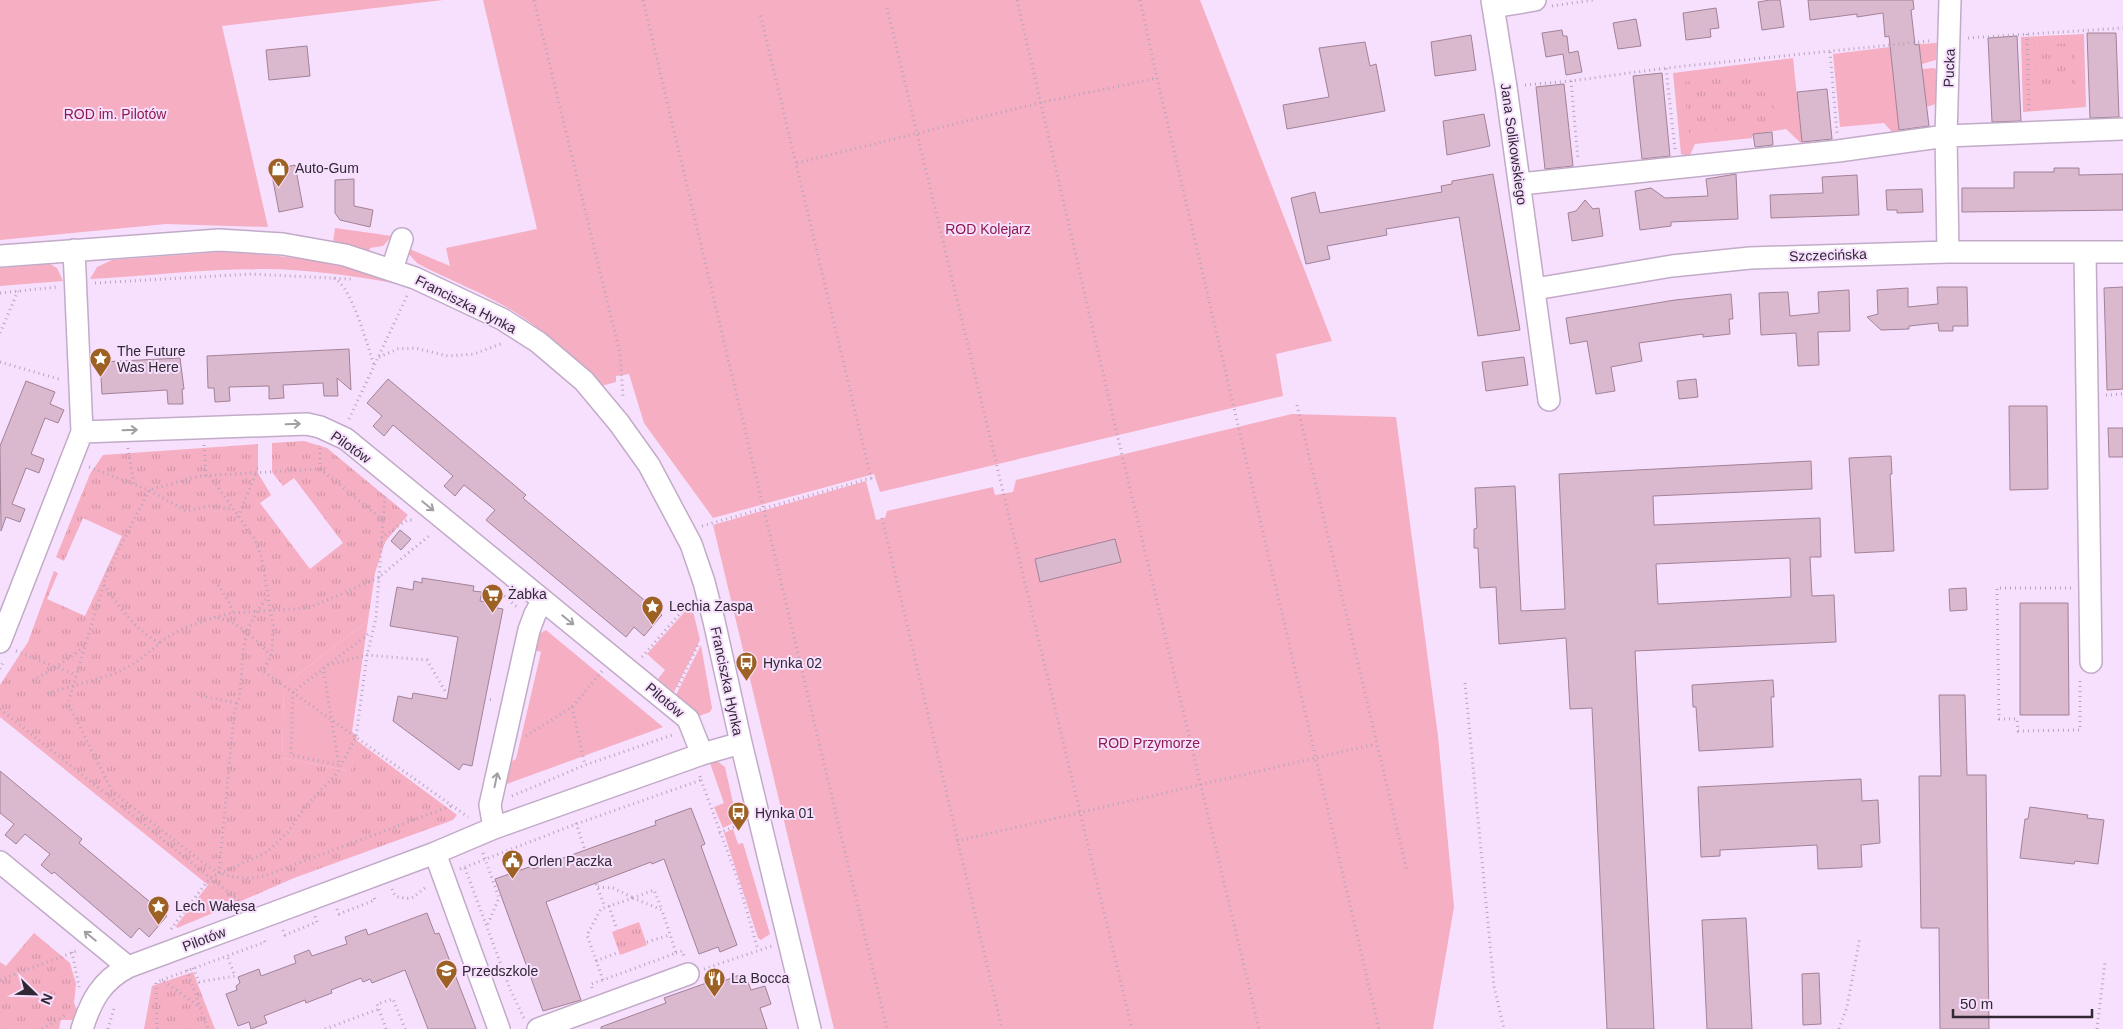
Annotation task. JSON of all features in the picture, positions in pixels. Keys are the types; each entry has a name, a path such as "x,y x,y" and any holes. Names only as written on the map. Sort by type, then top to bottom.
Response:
{"street":[{"path":"1493,4 1535,0"},
{"name":"Pucka","path":"1948,252 1946,136 1950,0"},
{"name":"Jana Solikowskiego","path":"1493,4 1535,288 1549,400"},
{"path":"1520,184 1838,151 1946,136 2123,129"},
{"path":"392,269 402,239"},
{"name":"Franciszka Hynka","path":"0,256 218,240 274,244 345,255 415,278 502,319 538,342 584,382 619,424 649,465 684,530 704,582 810,1029"},
{"path":"5,645 82,432 74,250"},
{"name":"Szczecińska","path":"1535,288 1681,265 1750,258 1948,252 2123,252"},
{"path":"2085,253 2085,668"},
{"name":"Pilotów","path":"82,432 307,424 320,426 346,439 688,719 702,754"},
{"path":"494,828 490,805 506,732 530,630 535,614 544,600"},
{"name":"Pilotów","path":"78,1020 100,988 115,974 174,940 435,853 494,828 741,742"},
{"path":"435,853 499,1029"},
{"path":"0,862 128,967"},
{"path":"534,1026 688,974"}],"path":[{"path":"534,0 620,354 623,375"},
{"path":"643,0 887,1029"},
{"path":"1016,0 1259,1029"},
{"path":"1140,0 1379,1029"},
{"path":"887,8 1082,813 1132,1029"},
{"path":"684,530 872,478 760,13"},
{"path":"1506,86 1571,81 1666,68 1950,39 2123,28"},
{"path":"2027,34 2030,133"},
{"path":"1830,52 1838,151"},
{"path":"1666,68 1677,167"},
{"path":"797,164 1039,103 1157,78"},
{"path":"1571,81 1578,150 1577,177"},
{"path":"0,293 76,284 252,274 360,279"},
{"path":"332,277 342,285 374,365"},
{"path":"348,420 415,278"},
{"path":"0,333 18,291"},
{"path":"378,357 398,349 415,348 448,356 474,354 509,341 501,335"},
{"path":"0,362 69,382"},
{"path":"2101,395 2123,394"},
{"path":"1297,405 1407,871"},
{"path":"203,427 208,476 254,538 260,555 273,625 272,656 263,671 469,818"},
{"path":"126,430 134,485"},
{"path":"71,461 149,490 186,511 210,506 233,509"},
{"path":"383,520 320,469 208,476 149,490 107,573 68,703 112,791 206,865 219,873 253,879 267,875 451,806"},
{"path":"238,517 256,472"},
{"path":"208,1029 174,940 210,878 267,852 297,822 305,807 332,780 356,737 367,655 376,618 381,538 388,474"},
{"path":"882,518 1002,1029"},
{"path":"381,538 407,520 417,521"},
{"path":"424,530 438,541"},
{"path":"48,692 114,674 134,664 160,643 182,629 216,617 233,613 308,608 378,578 430,535"},
{"path":"104,584 120,608 151,639 160,643"},
{"path":"218,585 228,600 233,613"},
{"path":"2080,588 1997,588 1999,720 2017,720 2018,731 2080,730 2085,668"},
{"path":"498,591 520,610"},
{"path":"219,873 246,632 255,612 268,596"},
{"path":"630,671 695,597"},
{"path":"216,617 230,621 246,632 272,656"},
{"path":"340,765 291,755 293,692 324,666 372,632"},
{"path":"678,688 704,634"},
{"path":"5,645 76,675"},
{"path":"33,680 56,667 85,646"},
{"path":"324,666 367,655 427,660 445,691 448,692"},
{"path":"506,732 525,737 572,707 613,657"},
{"path":"324,666 340,765"},
{"path":"1465,683 1494,986 1504,1029"},
{"path":"201,696 237,703"},
{"path":"572,707 585,765"},
{"path":"0,709 244,905"},
{"path":"957,841 1376,744"},
{"path":"701,780 736,877 758,950"},
{"path":"108,795 112,791"},
{"path":"569,801 585,850"},
{"path":"443,876 576,824"},
{"path":"719,832 743,824"},
{"path":"485,860 499,898 486,926"},
{"path":"465,868 520,1014 534,1026"},
{"path":"617,930 597,885 613,888 662,910"},
{"path":"654,890 676,953 603,980 588,935 601,909 633,898 654,890"},
{"path":"647,942 670,935"},
{"path":"1839,1029 1848,1006 1860,937"},
{"path":"688,974 789,940"},
{"path":"0,980 98,942"},
{"path":"72,952 80,988"},
{"path":"596,961 619,952"},
{"path":"193,968 199,982 235,976 227,956"},
{"path":"2097,1029 2105,962"},
{"path":"157,1029 156,983 162,980 201,1008"},
{"path":"108,1029 118,997"},
{"path":"386,1029 377,1004 394,999 404,1029"},
{"path":"326,1029 379,1009"},
{"path":"42,1029 78,1020"}],"green space":[{"name":"ROD im. Pilotów","path":"0,0 443,0 222,26 268,227 166,224 0,240"},
{"name":"ROD Kolejarz","path":"483,0 1200,0 1332,341 1276,354 1283,396 880,492 874,474 713,518 644,423 629,374 616,376 616,382 601,386 565,351 526,319 489,298 417,263 407,252 407,248 450,266 446,248 537,229"},
{"path":"2084,34 2086,107 2023,112 2021,37"},
{"path":"1937,43 1936,60 1922,64 1919,44"},
{"path":"2075,43 2076,90 2036,92 2034,45"},
{"path":"1890,47 1900,134 1895,135 1884,123 1840,127 1833,54"},
{"path":"1793,58 1802,144 1786,129 1753,134 1752,138 1695,144 1689,157 1681,154 1673,73"},
{"path":"1934,68 1937,70 1936,104 1926,107 1922,69"},
{"path":"1770,73 1775,122 1689,133 1684,82"},
{"path":"335,228 392,236 383,246 370,248 369,251 333,242"},
{"path":"219,252 258,254 315,261 389,279 399,284 296,270 262,269 198,271 90,279 97,267 112,260"},
{"path":"50,264 57,268 63,281 0,286 0,268"},
{"name":"ROD Przymorze","path":"1292,414 1396,417 1438,736 1454,907 1433,1029 834,1029 713,525 866,481 876,520 885,518 887,511 993,487 995,495 1013,492 1016,480"},
{"path":"304,441 327,448 408,515 385,542 375,573 368,621 284,685 282,758 351,771 356,740 457,815 453,820 294,878 232,905 228,897 214,884 208,885 0,717 0,685 28,642 54,571 58,573 47,599 85,616 122,536 83,518 64,561 56,557 90,474 103,455 258,444 258,473 271,495 260,503 310,569 343,543 294,478 283,486 272,472 272,443"},
{"path":"689,607 693,611 700,640 674,692 658,679 665,670 647,654"},
{"path":"368,621 352,732 357,736 351,771 282,758 284,685"},
{"path":"546,630 663,727 504,785 508,763 516,759 541,652 534,650 537,635"},
{"path":"701,645 712,708 710,712 699,716 676,695"},
{"path":"717,761 725,767 737,821 723,828 714,807 724,803 710,763"},
{"path":"733,829 738,844 743,843 770,934 761,940 758,938 724,833"},
{"path":"214,884 229,897 232,905 177,928 176,926 208,885"},
{"path":"639,922 647,945 620,955 612,932"},
{"path":"34,933 70,963 76,984 74,1003 78,1012 75,1020 61,1020 59,1029 0,1029 0,962 6,966"},
{"path":"193,972 215,1029 144,1029 152,986"}],"building":[{"path":"1780,0 1784,27 1762,30 1758,2"},
{"path":"1808,0 1913,0 1914,9 1911,10 1915,45 1919,44 1929,126 1899,130 1889,36 1885,37 1883,13 1810,20"},
{"path":"1716,8 1719,28 1710,29 1711,37 1686,40 1683,13"},
{"path":"1636,19 1641,46 1618,49 1613,23"},
{"path":"1562,30 1563,36 1567,36 1569,53 1578,51 1582,72 1566,75 1563,54 1546,57 1542,33"},
{"path":"2087,33 2116,33 2119,117 2090,118"},
{"path":"1471,35 1476,70 1435,76 1431,42"},
{"path":"2017,36 2021,121 1992,122 1988,38"},
{"path":"1365,42 1370,66 1376,64 1385,111 1287,129 1283,105 1329,97 1319,48"},
{"path":"307,46 310,76 269,80 266,50"},
{"path":"1662,73 1670,156 1642,159 1633,76"},
{"path":"1564,84 1573,166 1545,169 1536,87"},
{"path":"1827,89 1832,139 1802,142 1797,92"},
{"path":"1484,114 1490,146 1447,155 1443,121"},
{"path":"1772,132 1773,145 1755,147 1753,134"},
{"path":"295,165 303,207 279,212 271,170"},
{"path":"2054,168 2079,168 2079,175 2123,174 2123,210 1962,212 1962,188 2014,188 2014,172 2054,172"},
{"path":"1493,174 1520,330 1478,336 1459,217 1386,229 1387,235 1327,246 1330,259 1306,264 1291,198 1315,192 1320,213 1442,192 1441,186 1452,184 1452,181"},
{"path":"1736,174 1738,219 1671,222 1671,226 1640,230 1635,191 1651,188 1665,198 1708,196 1706,179"},
{"path":"1857,175 1859,215 1771,218 1770,195 1823,193 1822,177"},
{"path":"354,179 354,206 373,210 370,227 340,220 335,213 335,180"},
{"path":"1922,189 1923,212 1897,213 1897,210 1887,210 1886,190"},
{"path":"1585,200 1593,209 1599,208 1603,236 1572,241 1568,213 1576,211"},
{"path":"1937,287 1967,287 1968,326 1953,326 1953,331 1939,331 1938,323 1909,326 1909,329 1881,330 1867,317 1878,314 1877,290 1908,288 1908,307 1938,304"},
{"path":"2123,287 2123,389 2107,390 2104,288"},
{"path":"1849,290 1850,331 1818,332 1819,365 1798,366 1796,333 1761,335 1759,293 1788,292 1790,316 1819,313 1818,292"},
{"path":"1731,294 1733,319 1729,319 1730,334 1703,337 1703,334 1639,343 1642,361 1611,367 1615,391 1596,394 1587,341 1570,344 1566,318 1675,300"},
{"path":"349,349 351,390 337,378 338,396 324,396 323,383 283,385 284,398 269,399 269,386 229,387 230,401 215,402 214,388 208,388 207,356"},
{"path":"1524,357 1528,385 1486,391 1482,362"},
{"path":"180,358 184,389 182,389 183,404 168,404 167,390 102,394 100,362"},
{"path":"388,379 526,495 523,498 662,615 644,636 634,627 626,637 486,520 495,510 464,485 455,496 444,486 453,476 393,425 384,436 373,426 382,416 367,403"},
{"path":"1696,379 1698,397 1679,399 1677,381"},
{"path":"26,381 55,392 50,404 64,410 58,423 45,418 31,454 44,459 39,473 26,468 12,504 25,509 20,522 6,517 1,531 0,446"},
{"path":"2009,406 2047,406 2048,489 2010,490"},
{"path":"2108,428 2123,428 2123,457 2109,457"},
{"path":"1891,456 1892,474 1890,474 1894,551 1855,553 1849,458"},
{"path":"1811,461 1812,489 1653,496 1654,525 1820,518 1821,557 1810,557 1812,596 1834,595 1836,642 1635,651 1654,1029 1607,1029 1592,708 1570,709 1566,638 1499,644 1496,587 1480,588 1478,548 1474,548 1474,529 1477,528 1475,488 1515,486 1521,611 1565,609 1559,474","holes":["1790,558 1791,597 1658,604 1656,564"]},
{"path":"400,530 411,539 401,550 391,541"},
{"path":"1115,539 1121,562 1040,582 1035,559"},
{"path":"422,578 474,586 473,591 482,592 480,601 498,604 497,608 503,609 472,766 463,764 459,770 393,721 398,696 412,699 413,693 447,699 458,637 390,626 397,587 413,590 414,581 422,583"},
{"path":"1966,588 1967,610 1950,611 1949,589"},
{"path":"2020,603 2068,603 2069,715 2020,715"},
{"path":"1773,680 1774,697 1771,697 1773,747 1699,751 1696,707 1693,707 1692,685"},
{"path":"1939,695 1965,695 1967,775 1986,775 1989,1029 1940,1029 1939,928 1921,928 1919,776 1941,776"},
{"path":"0,771 82,839 79,843 167,916 149,937 139,928 131,938 54,872 52,874 41,865 50,854 25,834 16,844 5,835 14,824 0,813"},
{"path":"1861,779 1862,801 1878,800 1880,843 1861,845 1862,867 1818,869 1817,845 1720,850 1720,856 1701,857 1698,787"},
{"path":"2030,807 2088,815 2087,818 2104,820 2098,864 2075,861 2074,864 2020,858 2025,819 2028,819"},
{"path":"691,808 705,844 701,846 737,945 720,952 718,947 699,954 664,859 652,864 651,862 546,902 581,1000 543,1011 495,879 532,866 533,869 656,825 655,821"},
{"path":"427,913 435,934 439,933 476,1029 428,1029 405,970 372,983 370,979 363,982 361,978 331,990 332,993 306,1003 305,1000 264,1016 267,1023 251,1029 249,1022 238,1026 226,994 237,990 236,986 240,983 238,977 259,969 261,976 296,963 294,956 309,950 312,956 347,944 345,937 366,929 368,935"},
{"path":"1746,918 1752,1029 1707,1029 1702,920"},
{"path":"1819,973 1821,1024 1803,1025 1802,974"},
{"path":"742,974 745,984 748,982 751,990 765,986 771,1004 760,1008 767,1029 601,1029 601,1027 666,1003 664,998 712,981 713,985"}],"place":[{"name":"Auto-Gum","path":"279,187"},
{"name":"The Future Was Here","path":"101,378"},
{"name":"Żabka","path":"492,613"},
{"name":"Lechia Zaspa","path":"653,625"},
{"name":"Hynka 02","path":"747,682"},
{"name":"Hynka 01","path":"739,832"},
{"name":"Orlen Paczka","path":"512,880"},
{"name":"Lech Wałęsa","path":"159,925"},
{"name":"Przedszkole","path":"446,990"},
{"name":"La Bocca","path":"715,997"}]}
